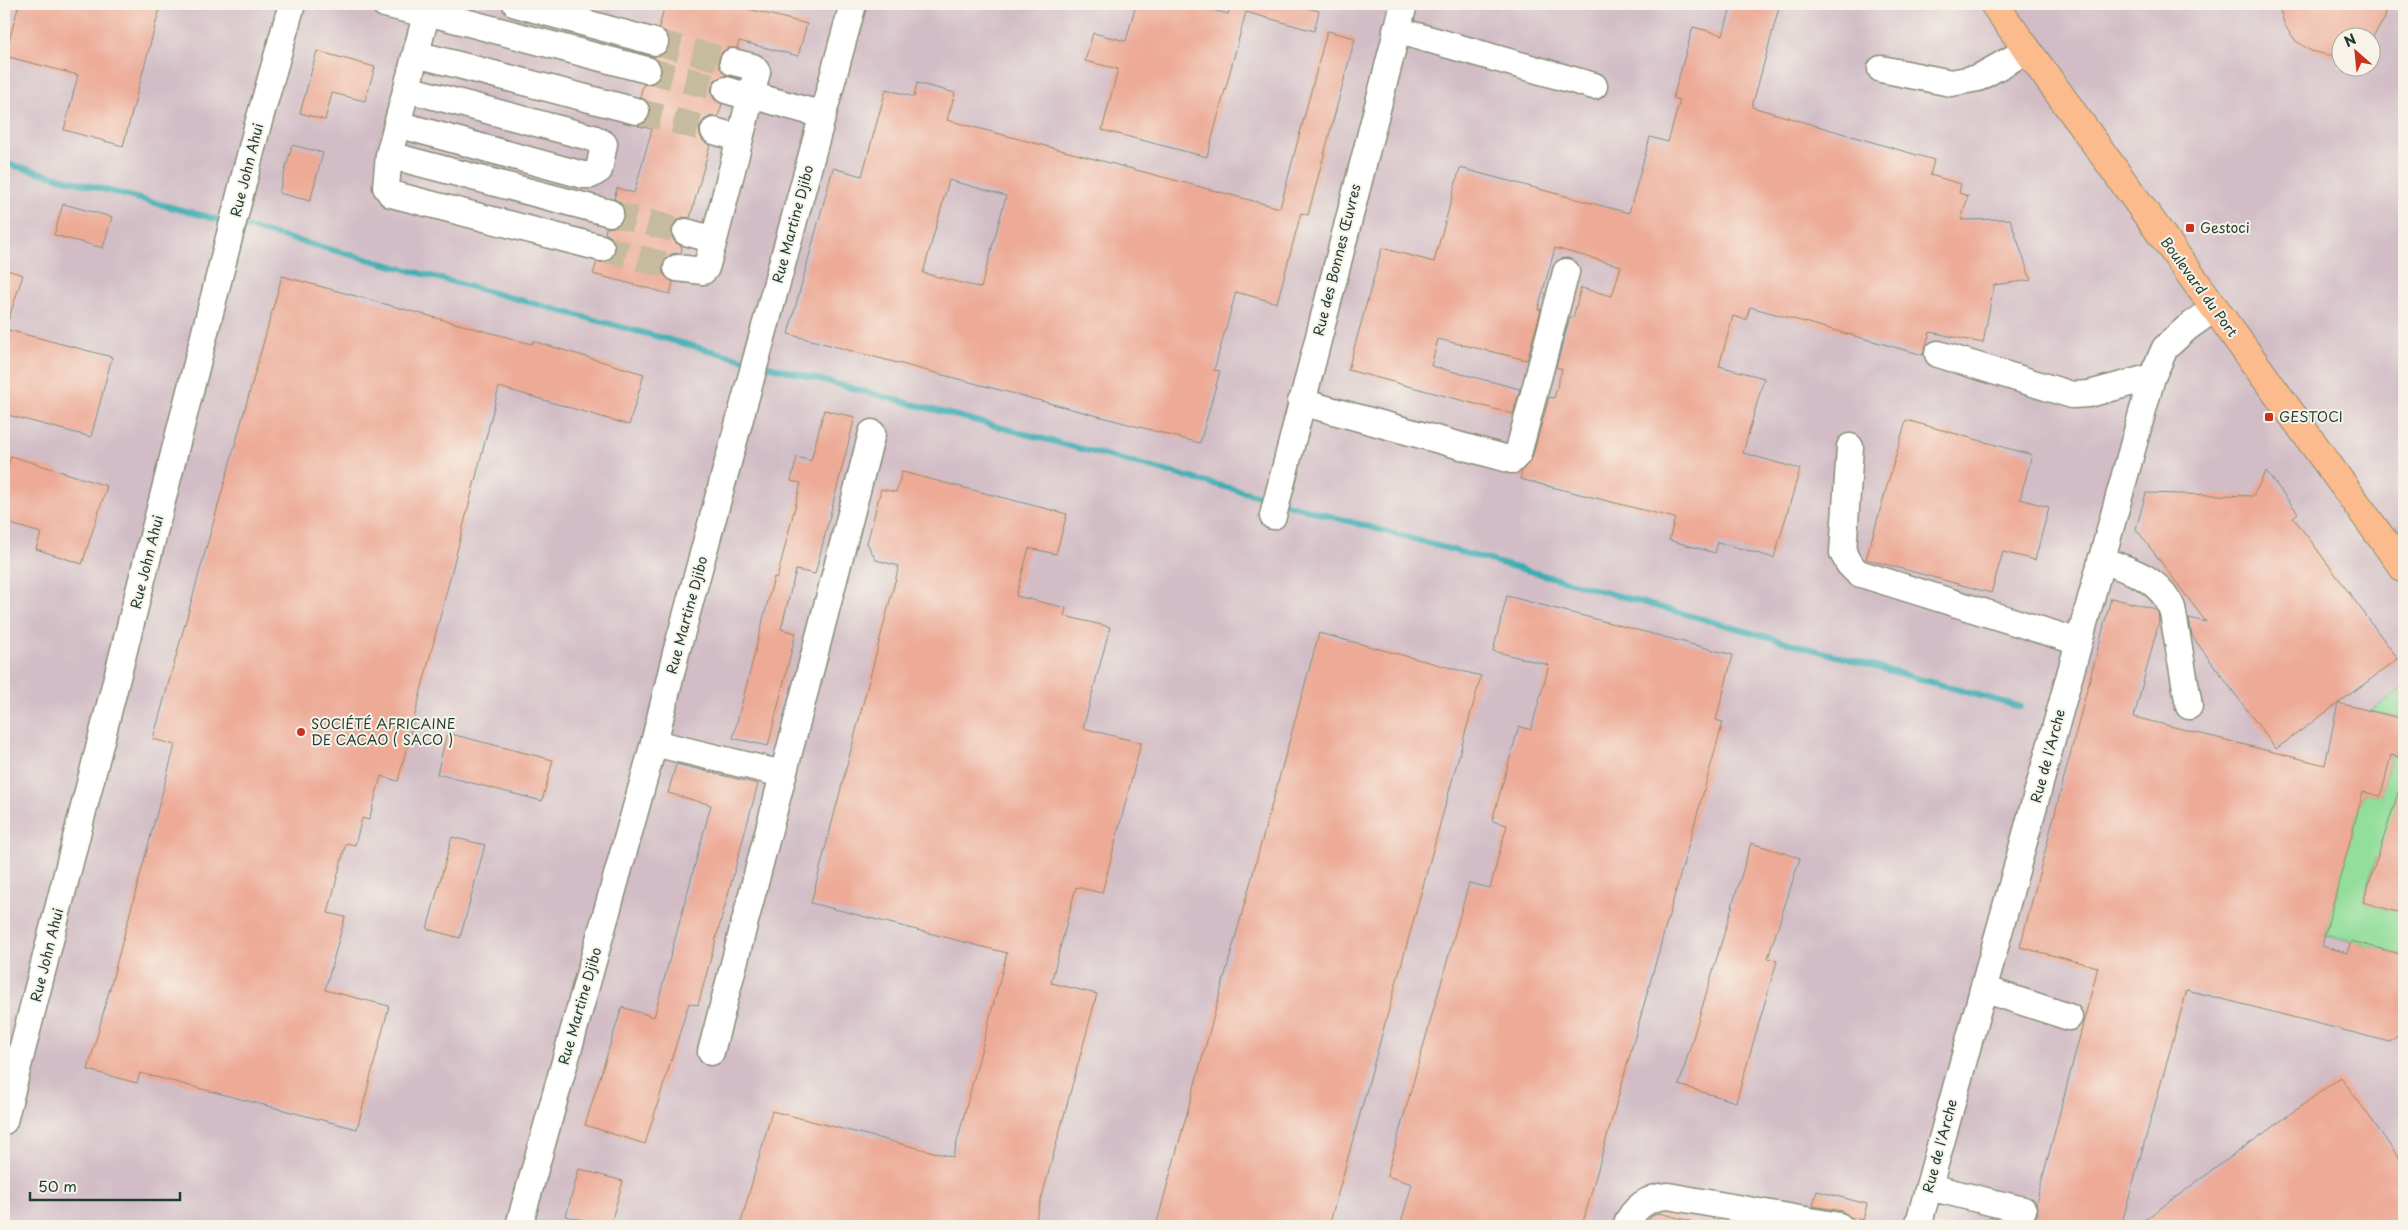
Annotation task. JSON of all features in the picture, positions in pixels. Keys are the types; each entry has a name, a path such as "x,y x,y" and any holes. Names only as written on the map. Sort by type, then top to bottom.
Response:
{"main road":[{"name":"Boulevard du Port","path":"1994,4 2404,569"}],"street":[{"name":"Rue John Ahui","path":"4,1121 242,189 292,4"},
{"path":"385,4 427,10 647,70"},
{"path":"516,4 655,42"},
{"name":"Rue Martine Djibo","path":"519,1226 654,742 676,653 853,4"},
{"name":"Rue des Bonnes Œuvres","path":"1273,516 1404,4"},
{"path":"427,10 389,154 386,187 391,194 601,248"},
{"path":"1396,30 1594,86"},
{"path":"1881,69 1951,83 1978,78 2028,50"},
{"path":"416,54 636,111"},
{"path":"677,268 703,271 706,268 714,240 757,69 733,62"},
{"path":"397,124 583,175 591,175 599,170 605,150 604,144 593,138 406,89"},
{"path":"726,90 824,115"},
{"path":"714,132 739,138"},
{"path":"389,154 610,213"},
{"path":"686,232 714,240"},
{"path":"1301,402 1510,460 1515,458 1518,454 1566,272"},
{"name":"Rue de l'Arche","path":"1918,1226 2152,377 2165,348 2187,328 2214,308"},
{"path":"1938,354 2072,395 2089,394 2152,377"},
{"path":"711,1052 872,433"},
{"path":"1850,447 1843,553 1849,564 1858,573 2079,642"},
{"path":"2102,560 2148,578 2169,599 2189,706"},
{"path":"654,742 783,774"},
{"path":"1984,989 2069,1017"},
{"path":"1929,1187 2023,1210"},
{"path":"1626,1226 1637,1208 1647,1200 1668,1196 1839,1226"}],"shaded area":[{"path":"4,4 2404,4 2404,1226 4,1226"}],"green space":[{"path":"2404,687 2404,719 2371,711"},
{"path":"2391,755 2404,758 2404,866 2376,858 2363,902 2404,914 2404,955 2325,934 2363,792 2381,796"}],"building":[{"path":"19,4 161,4 123,146 64,130 78,75 5,56"},
{"path":"665,4 729,4 807,24 798,56 739,41 737,48 728,48 722,52 719,58 719,67 727,75 715,80 711,93 715,100 722,104 718,117 711,116 704,120 699,127 703,141 710,145 690,218 683,217 676,221 672,228 671,235 675,242 682,247 681,253 671,254 665,259 662,266 663,274 673,282 670,294 593,274 597,262 605,262 612,258 615,252 615,244 611,237 605,233 606,228 614,227 621,223 624,217 624,209 620,202 614,199 617,188 634,193 652,129 638,126 646,122 651,114 651,107 647,101 640,97 643,85 651,84 658,80 661,74 661,66 653,57 665,53 670,45 670,39 666,32 659,28"},
{"path":"1136,4 1190,4 1228,14 1231,4 1290,4 1319,11 1314,31 1246,12 1207,157 1102,130 1118,69 1085,61 1093,33 1126,41"},
{"path":"1732,4 1780,4 1752,107 1934,160 1930,175 1961,184 1959,193 1968,196 1961,220 2010,219 2031,280 1994,285 1983,343 1930,332 1923,355 1750,307 1746,320 1733,316 1719,366 1764,378 1743,453 1800,469 1774,558 1718,542 1715,553 1669,540 1675,518 1520,479 1522,471 1532,458 1549,397 1554,398 1562,369 1556,367 1570,317 1573,318 1581,288 1612,296 1621,266 1555,248 1538,309 1541,310 1527,360 1438,339 1431,366 1520,389 1513,414 1348,370 1382,248 1434,262 1460,168 1629,213 1650,137 1668,142 1680,100 1673,98 1693,27 1723,35"},
{"path":"2278,4 2387,4 2385,18 2378,28 2330,28 2330,55 2311,51 2296,41 2285,26"},
{"path":"1327,31 1355,38 1308,215 1301,213 1277,303 1236,292 1214,370 1220,371 1200,443 788,334 833,168 862,176 886,89 914,97 917,83 955,93 947,120 1280,208","holes":["949,180 1006,196 981,288 923,273"]},
{"path":"317,51 375,67 365,101 332,93 325,120 300,113"},
{"path":"292,145 323,153 310,201 279,193"},
{"path":"63,204 112,217 103,248 54,235"},
{"path":"4,269 23,275 7,324 4,323"},
{"path":"282,276 532,344 533,341 644,374 629,425 499,387 398,781 381,776 369,820 362,818 355,845 346,843 328,913 345,917 325,990 389,1006 357,1129 140,1073 137,1083 88,1070 175,745 153,739"},
{"path":"4,329 112,357 91,437 4,414"},
{"path":"824,410 855,417 815,574 796,570 781,629 796,633 768,746 733,738 774,577 777,578 801,483 791,481 797,457 811,461"},
{"path":"1906,420 2032,455 2020,499 2049,507 2035,560 2003,552 1991,593 1866,559"},
{"path":"11,456 107,486 82,564 36,549 41,533 4,522 4,480"},
{"path":"2266,471 2298,513 2293,517 2398,659 2276,749 2192,636 2189,618 2206,622 2136,529 2146,493 2253,496"},
{"path":"902,472 1067,514 1056,554 1029,548 1016,596 1066,608 1064,616 1110,627 1083,728 1141,743 1102,893 1076,887 1051,983 1097,994 1034,1226 740,1226 772,1111 953,1157 1007,953 811,903 899,566 876,560 867,543 881,489 896,492"},
{"path":"1507,596 1733,655 1716,720 1723,722 1582,1226 1400,1226 1412,1184 1387,1176 1469,883 1490,888 1507,825 1492,821 1519,726 1531,730 1549,665 1493,651"},
{"path":"2111,598 2156,609 2158,613 2159,621 2134,717 2325,765 2338,703 2404,719 2404,758 2391,755 2381,796 2363,792 2322,946 2347,953 2351,941 2404,955 2404,1031 2390,1042 2187,990 2121,1226 2055,1226 2033,1221 2038,1213 2036,1203 2098,967 2020,947"},
{"path":"1319,633 1481,676 1329,1226 1156,1226"},
{"path":"447,733 553,760 542,801 437,774"},
{"path":"676,764 758,784 698,1005 689,1003 645,1144 585,1125 622,1007 654,1017 711,805 668,793"},
{"path":"2401,784 2404,785 2404,914 2363,902"},
{"path":"452,837 485,845 460,938 427,929"},
{"path":"1751,843 1800,858 1768,958 1777,961 1736,1102 1679,1085"},
{"path":"2341,1077 2404,1165 2404,1226 2136,1226"},
{"path":"579,1169 623,1181 610,1226 566,1216"},
{"path":"1817,1191 1867,1204 1863,1220 1850,1217 1842,1211 1813,1206"},
{"path":"1659,1213 1690,1221 1690,1226 1643,1226 1651,1217"}],"waterway":[{"path":"4,163 227,222"},
{"path":"239,225 749,361"},
{"path":"761,364 1271,499"},
{"path":"1283,503 2021,707"}],"tunnel":[{"path":"655,42 733,62"},
{"path":"647,70 726,90"},
{"path":"636,111 714,131"},
{"path":"610,213 686,232"},
{"path":"601,248 677,268"}],"place":[{"name":"Gestoci","path":"2190,228"},
{"name":"GESTOCI","path":"2269,417"},
{"name":"SOCIÉTÉ AFRICAINE DE CACAO ( SACO )","path":"301,732"}]}
